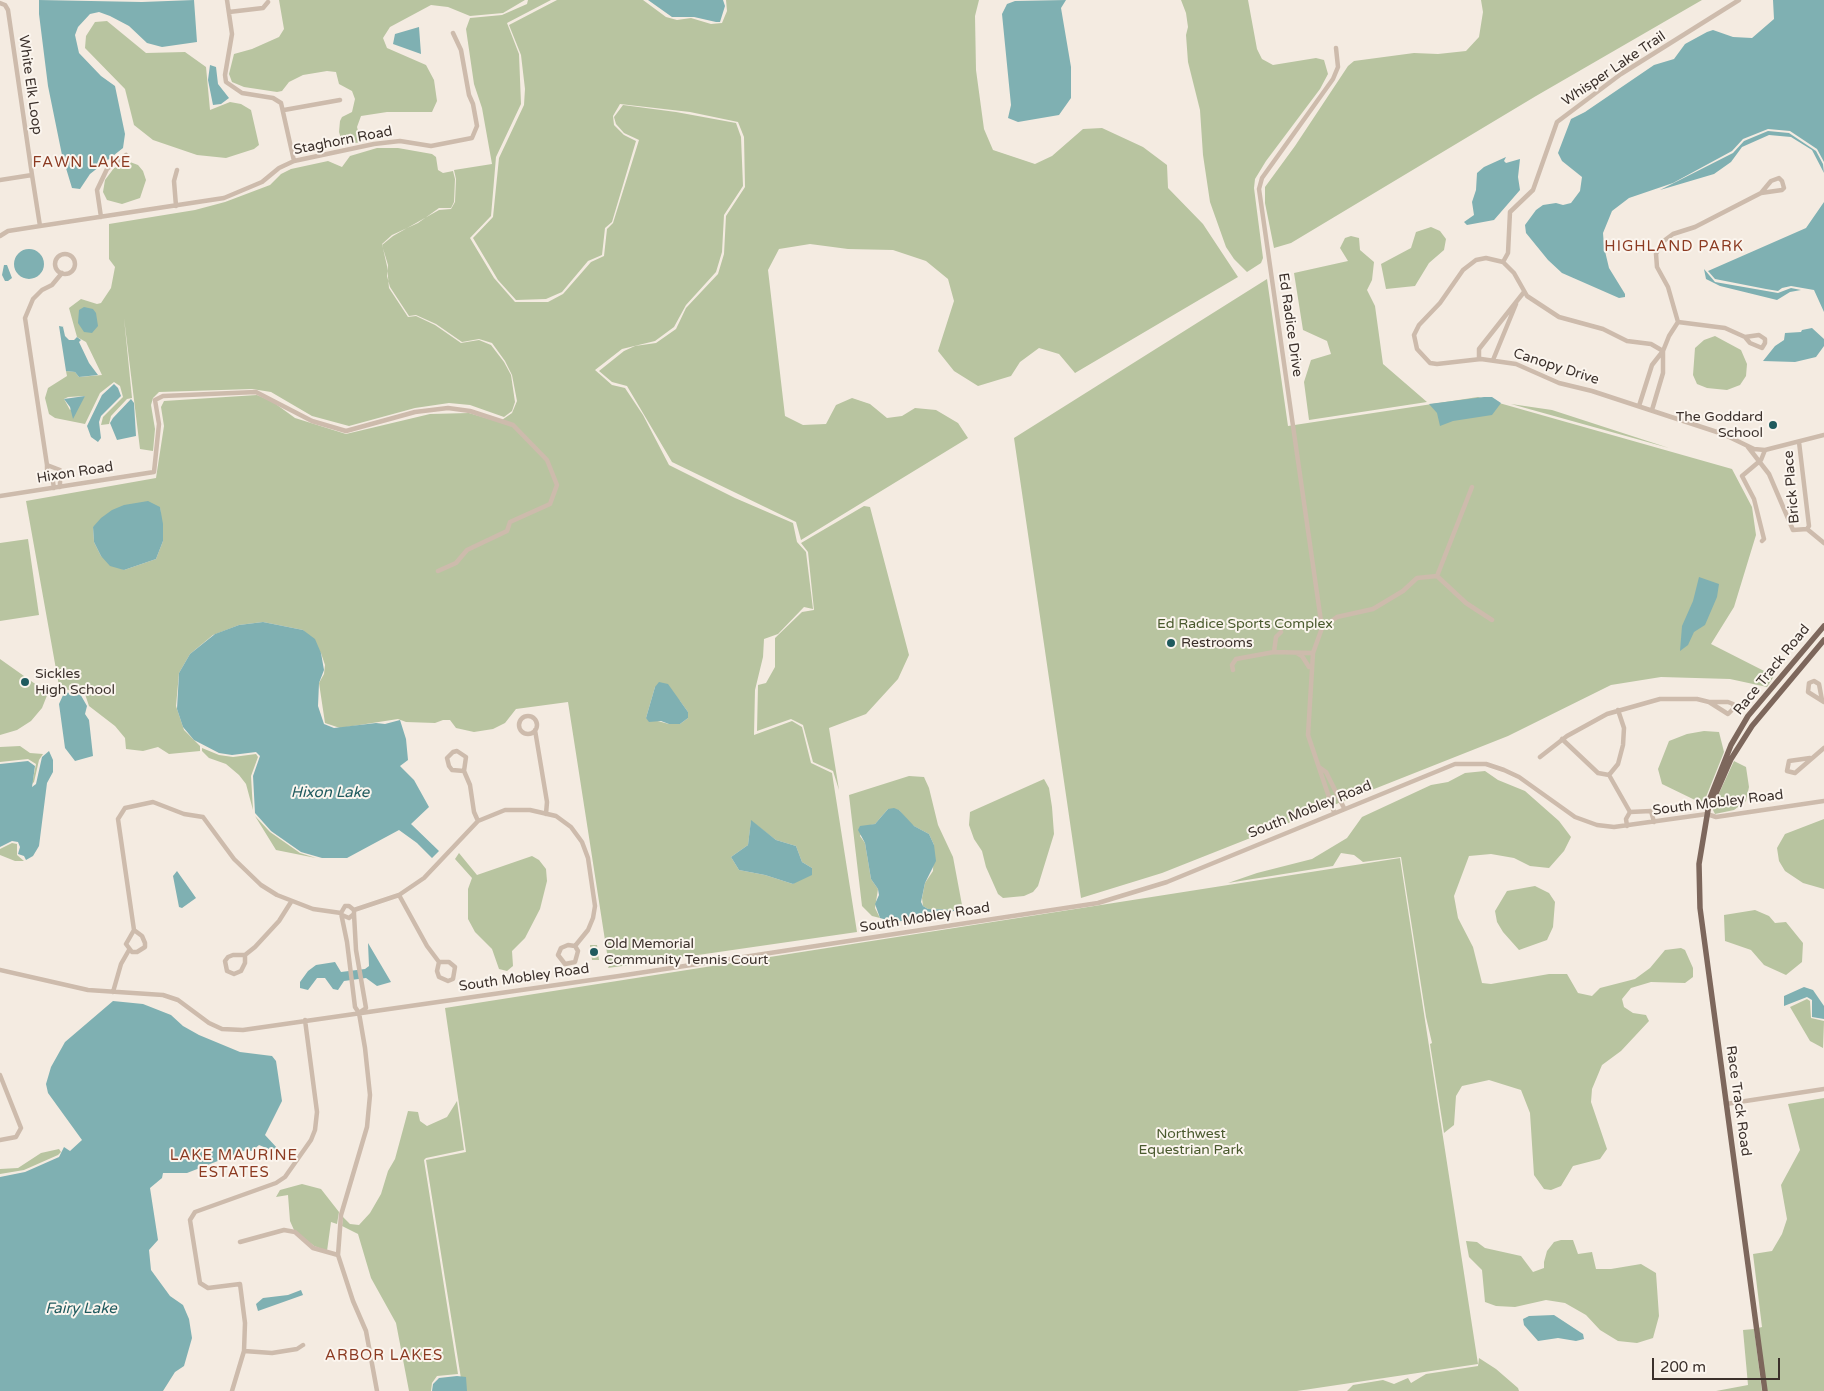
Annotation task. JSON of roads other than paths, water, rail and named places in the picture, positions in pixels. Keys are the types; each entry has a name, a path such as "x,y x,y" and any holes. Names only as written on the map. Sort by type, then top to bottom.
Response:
{"main road":[{"name":"Race Track Road","path":"1764,1391 1700,908 1699,864 1707,814 1723,761 1734,738 1748,716 1824,626"},
{"path":"1813,653 1824,635"},
{"name":"Race Track Road","path":"1707,814 1731,759 1752,726 1824,640"},
{"path":"1776,683 1784,688"}],"street":[{"path":"227,0 232,34 225,69 226,82 242,93 273,98 281,103 294,160"},
{"name":"Whisper Lake Trail","path":"1503,262 1508,253 1510,212 1533,190 1557,122 1621,74 1740,0"},
{"path":"229,12 263,8 268,2"},
{"name":"White Elk Loop","path":"0,3 5,5 8,10 40,226"},
{"name":"Staghorn Road","path":"0,236 8,231 224,198 262,182 279,168 294,160 389,141 431,146 472,138 477,126 461,50 453,33"},
{"name":"Ed Radice Drive","path":"1334,812 1308,735 1310,675 1313,653 1322,628 1259,189 1262,178 1332,80 1338,68 1336,48"},
{"path":"284,110 340,100"},
{"path":"101,217 97,190 99,184 106,169 126,155"},
{"path":"176,206 174,181 177,170"},
{"path":"0,180 32,175"},
{"path":"1639,406 1652,365 1663,351 1669,336 1678,322 1668,287 1657,267 1656,254 1660,243 1673,234 1695,227 1761,193 1782,190 1784,188 1782,181 1779,178 1771,180 1761,193"},
{"path":"66,254 72,257 74,266 68,273 62,273 57,270 55,264 60,256 66,254"},
{"name":"Canopy Drive","path":"1503,262 1486,258 1468,265 1440,303 1419,325 1414,335 1417,350 1430,363 1493,360 1516,364 1559,383 1652,410 1734,438 1748,446 1765,450"},
{"path":"1503,262 1514,274 1524,292 1537,303 1570,322 1603,329 1627,341 1651,344 1663,351"},
{"path":"54,488 54,482 47,473 25,318 33,299 42,290 52,285 62,273"},
{"path":"1479,360 1479,349 1524,292"},
{"path":"1493,360 1517,303"},
{"path":"1678,322 1714,325 1746,337"},
{"path":"1652,410 1663,373 1663,351"},
{"name":"Hixon Road","path":"0,496 154,472 159,424 155,400 163,396 256,392 312,421 346,431 415,412 448,408 470,411 513,425 547,460 557,484 550,504 510,522 506,531 467,550 456,562 438,571"},
{"path":"1762,541 1764,539 1754,498 1743,482 1742,476 1761,460 1765,450 1824,435"},
{"name":"Brick Place","path":"1799,442 1809,526 1807,529"},
{"name":"Canopy Drive","path":"1748,446 1761,460 1769,474 1793,530 1807,529"},
{"path":"47,465 60,470 60,487"},
{"path":"1437,576 1472,487"},
{"path":"1807,529 1824,543"},
{"path":"1322,628 1337,617 1373,609 1402,591 1417,578 1437,576 1466,603 1492,620"},
{"path":"1274,652 1276,638 1281,632"},
{"path":"1233,670 1232,665 1236,658 1274,652 1313,653"},
{"path":"1295,652 1308,664 1310,675"},
{"path":"1540,757 1562,739 1607,714 1660,699 1728,702 1733,704 1734,708 1728,714 1709,702"},
{"path":"1609,775 1618,764 1622,745 1624,728 1618,710"},
{"path":"535,730 531,733 523,733 519,726 520,720 525,716 534,718 536,724 535,730 547,802 546,814"},
{"path":"1562,739 1598,773 1609,775"},
{"path":"1810,758 1789,761 1786,765 1788,771 1795,773 1810,758 1824,748"},
{"path":"464,771 452,770 449,766 447,758 452,752 462,753 466,757 464,771 470,785 474,812 478,821"},
{"name":"South Mobley Road","path":"0,970 88,990 163,995 178,1000 209,1023 222,1029 243,1030 1098,903 1167,882 1444,768 1468,763 1486,764 1515,775 1585,822 1597,825 1626,826 1707,814 1716,817 1824,801"},
{"path":"1319,767 1326,772 1344,808"},
{"path":"1609,775 1630,812"},
{"path":"134,930 127,938 126,944 129,950 137,952 145,948 144,939 134,930 118,819 125,808 132,805 153,802 184,814 203,816 223,847 261,885 291,902 313,909 341,914 347,919 354,912 399,895 424,878 442,862 478,821 505,810 530,810 556,816 571,827 582,842 588,858 595,906 588,930 575,946"},
{"path":"1630,812 1651,811 1654,822"},
{"path":"1626,826 1626,820 1630,812"},
{"path":"399,895 427,946 439,962 438,977 448,981 453,979 455,967 449,962 439,962"},
{"path":"245,955 245,963 241,971 234,974 227,971 226,961 228,957 232,955 245,955 279,922 291,902"},
{"path":"359,1013 366,1008 359,975 354,912 349,906 345,906 341,914 347,942 355,1007 359,1013 369,1078 370,1113 340,1216 338,1255 353,1301 366,1331 377,1391"},
{"path":"568,945 575,946 578,951 575,962 564,964 558,955 561,948 568,945"},
{"path":"113,992 121,964 129,950"},
{"path":"350,976 359,975"},
{"path":"232,1391 244,1351 245,1323 240,1284 208,1288 200,1283 190,1220 195,1212 285,1177 311,1140 315,1130 317,1112 304,1020"},
{"path":"0,1075 21,1128 16,1137 0,1140"},
{"path":"1726,1104 1824,1089"},
{"path":"240,1242 284,1230 294,1232 313,1248 338,1255"},
{"path":"244,1351 272,1353 297,1349 303,1345"}],"water":[{"path":"39,0 142,2 194,0 197,42 162,47 147,43 129,26 99,12 90,14 78,27 75,35 79,53 101,76 115,86 125,134 123,148 90,174 80,189 72,188 62,155 48,86"},
{"path":"648,0 723,0 725,6 720,22 716,22 694,17 672,17"},
{"path":"1066,0 1061,8 1071,67 1071,98 1059,115 1018,122 1008,118 1011,105 1002,14 1007,4 1015,1"},
{"path":"1773,0 1824,0 1824,162 1817,149 1790,131 1768,129 1743,139 1732,151 1673,183 1629,198 1612,211 1603,233 1604,247 1609,268 1625,297 1619,298 1562,273 1548,260 1526,233 1525,225 1536,210 1543,205 1571,203 1580,191 1582,177 1562,161 1558,153 1571,119 1585,112 1654,65 1674,59 1685,44 1707,32 1713,30 1733,37 1752,38 1774,19"},
{"path":"419,27 421,54 393,44 395,34"},
{"path":"210,65 216,67 218,84 229,98 221,104 213,105 208,80"},
{"path":"1768,131 1789,133 1816,151 1823,164 1824,173 1812,150 1791,137 1769,135 1742,147 1731,162 1714,174 1660,190 1733,153 1744,141"},
{"path":"1506,157 1504,161 1506,163 1520,159 1518,177 1520,190 1494,220 1467,225 1464,222 1474,215 1472,202 1476,190 1477,173 1484,167"},
{"path":"1824,202 1824,312 1814,290 1791,286 1778,291 1766,289 1715,279 1708,271 1806,228"},
{"path":"29,249 35,250 43,258 43,270 35,278 29,279 23,278 15,270 14,264 15,258 23,250"},
{"path":"4,265 7,265 12,278 8,281 5,281 2,275"},
{"path":"1704,269 1715,282 1778,293 1791,288 1801,290 1790,292 1777,300 1720,286 1706,279"},
{"path":"84,307 93,309 96,313 98,326 92,333 84,332 78,323 79,310"},
{"path":"59,326 64,327 65,336 69,340 74,340 77,337 81,340 79,342 89,363 98,375 79,377 75,372 66,371"},
{"path":"1812,328 1824,339 1824,346 1816,357 1795,362 1763,361 1775,346 1784,340 1785,333 1801,332 1802,330"},
{"path":"114,384 121,396 101,416 99,422 101,438 98,442 91,437 87,426 102,395"},
{"path":"85,396 73,419 70,407 64,399"},
{"path":"1492,397 1501,403 1492,415 1453,421 1440,426 1437,413 1429,404"},
{"path":"131,399 134,403 136,436 117,440 110,423"},
{"path":"148,501 160,507 163,524 163,541 156,559 124,570 110,566 101,556 94,542 93,527 112,510 124,505"},
{"path":"1699,577 1719,584 1717,597 1705,625 1694,632 1688,645 1680,651 1682,626 1693,601"},
{"name":"Hixon Lake","path":"263,622 303,630 315,639 321,653 324,670 319,683 318,706 324,724 334,728 376,723 385,724 400,720 406,739 408,760 400,766 414,780 429,807 411,824 439,851 432,858 417,843 399,830 347,858 322,858 301,852 271,831 255,813 253,776 260,756 256,752 232,755 219,753 194,740 183,727 177,709 179,673 190,654 215,634 239,625"},
{"path":"659,682 668,684 688,712 688,718 680,724 669,724 661,721 649,722 646,718 655,687"},
{"path":"79,692 87,706 85,714 89,720 93,756 75,761 65,748 59,704 64,693"},
{"path":"49,751 53,760 53,772 47,783 39,846 33,856 26,860 24,856 18,854 20,847 18,842 12,841 0,847 0,764 28,761 35,766 32,787 36,784 42,757"},
{"path":"894,808 899,810 914,826 929,834 934,845 936,861 925,883 921,902 928,909 955,910 947,915 894,922 880,918 875,904 879,895 878,889 871,879 865,843 858,830 860,826 875,824 888,809"},
{"path":"751,820 776,840 796,846 802,862 812,868 812,875 793,884 765,875 739,870 731,857 748,845"},
{"path":"177,871 196,898 182,908 179,907 173,876"},
{"path":"368,943 391,982 377,986 366,978 344,981 338,990 333,989 325,978 317,978 308,990 300,988 300,982 308,971 316,965 335,962 341,972 365,969 369,966"},
{"path":"1804,987 1813,990 1824,1006 1824,1019 1812,1017 1812,1000 1807,997 1784,1006 1784,996"},
{"name":"Fairy Lake","path":"113,1001 143,1004 171,1015 183,1026 199,1035 240,1052 272,1056 276,1061 282,1101 265,1135 278,1149 276,1152 259,1145 252,1151 246,1150 187,1173 163,1173 162,1178 150,1188 158,1240 149,1250 151,1270 170,1296 183,1305 189,1319 192,1338 184,1366 175,1372 163,1391 0,1391 0,1177 25,1172 59,1157 64,1147 70,1151 82,1140 48,1093 46,1084 51,1067 65,1042"},
{"path":"301,1290 303,1295 258,1311 256,1304 263,1298 288,1295"},
{"path":"1554,1315 1583,1334 1584,1339 1576,1341 1558,1338 1538,1341 1524,1325 1523,1319 1529,1316"},
{"path":"466,1377 467,1391 432,1391 433,1384 439,1378"}],"place":[{"name":"The Goddard School","path":"1773,425"},
{"name":"Restrooms","path":"1171,643"},
{"name":"Sickles High School","path":"25,682"},
{"name":"Old Memorial Community Tennis Court","path":"594,952"}],"district":[{"name":"FAWN LAKE","path":"82,163"},
{"name":"HIGHLAND PARK","path":"1674,247"},
{"name":"LAKE MAURINE ESTATES","path":"234,1164"},
{"name":"ARBOR LAKES","path":"384,1356"}],"park label":[{"name":"Ed Radice Sports Complex","path":"1245,624"},
{"name":"Northwest Equestrian Park","path":"1191,1142"}]}
